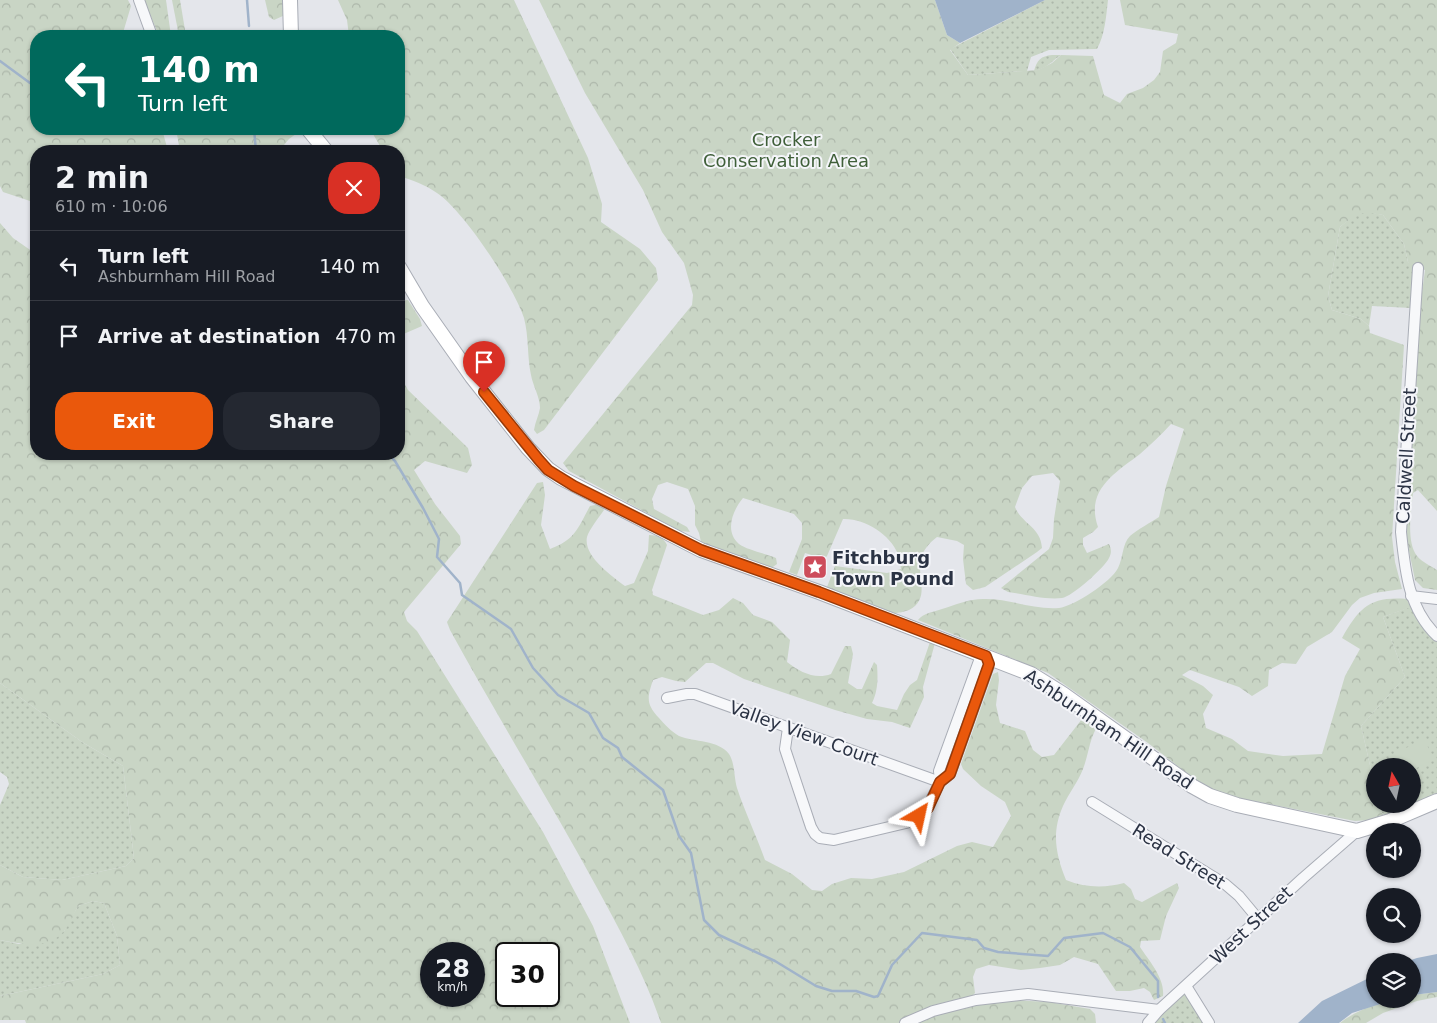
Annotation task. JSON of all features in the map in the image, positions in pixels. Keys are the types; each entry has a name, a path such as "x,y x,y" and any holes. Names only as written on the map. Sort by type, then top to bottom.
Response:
{"street":[{"path":"139,0 150,30"},
{"path":"290,0 291,30"},
{"path":"313,135 321,145"},
{"name":"Caldwell Street","path":"1418,268 1401,532 1405,572 1411,596 1422,619 1437,636"},
{"name":"Ashburnham Hill Road","path":"405,277 422,306 472,376 528,448 548,470 561,478 701,550 819,592 1022,670 1044,682 1192,786 1210,796 1237,805 1357,831"},
{"path":"1411,596 1437,599"},
{"path":"788,728 785,743 788,758 809,822 815,834 820,838 834,840 912,821 928,808 940,782 950,774 989,664 986,656"},
{"name":"Valley View Court","path":"667,698 695,694 940,782"},
{"path":"1357,831 1390,821 1437,801"},
{"name":"Read Street","path":"1092,802 1225,884 1239,896 1259,920"},
{"name":"West Street","path":"1148,1023 1159,1010 1259,920 1302,878 1357,831"},
{"path":"1186,986 1209,1023"},
{"path":"904,1023 932,1011 976,1000 1028,994 1159,1010"}],"green space":[{"path":"0,0 128,0 131,6 124,30 30,30 30,135 164,135 166,145 30,145 30,201 3,192 0,186"},
{"path":"144,0 166,0 170,30 156,30"},
{"path":"172,0 180,0 185,30 178,30"},
{"path":"265,0 285,0 285,15 274,20 269,17"},
{"path":"338,0 514,0 588,158 602,204 601,222 640,249 656,268 658,280 544,430 537,434 534,430 540,404 531,375 526,325 510,288 474,232 448,202 433,190 405,178 405,145 379,145 374,135 405,135 405,30 348,30 347,20"},
{"name":"Crocker Conservation Area","path":"539,0 935,0 947,35 960,43 950,50 968,75 1038,70 1052,63 1061,55 1093,56 1104,95 1120,103 1127,94 1143,88 1154,80 1160,72 1163,51 1176,43 1178,34 1125,25 1120,0 1437,0 1437,511 1418,490 1413,493 1410,534 1411,543 1417,556 1437,570 1437,590 1423,588 1415,580 1405,531 1412,444 1418,322 1425,270 1411,267 1404,244 1383,215 1364,213 1351,218 1340,227 1328,296 1332,310 1361,319 1369,326 1370,333 1404,345 1392,537 1395,562 1402,589 1374,593 1360,598 1352,605 1332,632 1307,647 1296,664 1282,663 1269,670 1268,686 1252,696 1239,687 1190,670 1182,675 1203,686 1213,695 1203,714 1206,728 1232,739 1248,751 1283,756 1322,754 1345,676 1360,649 1342,638 1354,619 1367,606 1384,600 1407,599 1411,607 1383,617 1405,677 1361,726 1368,758 1366,758 1366,813 1382,813 1384,816 1371,820 1355,821 1223,795 1198,782 1148,743 1048,673 918,620 929,613 962,602 978,599 1002,600 1040,607 1059,608 1074,603 1092,593 1108,580 1118,568 1127,539 1140,528 1159,517 1166,486 1184,429 1171,424 1105,484 1099,493 1096,503 1095,514 1098,527 1083,538 1083,545 1087,553 1109,544 1111,554 1101,568 1073,593 1062,598 1049,598 1008,592 1001,588 1049,549 1053,538 1060,481 1053,473 1032,476 1022,488 1015,507 1022,518 1035,530 1041,541 1042,548 985,587 973,590 966,584 963,559 964,545 957,541 937,537 922,555 920,570 922,590 919,601 909,610 896,613 827,587 835,566 887,573 901,569 900,557 889,540 868,524 851,519 843,519 827,556 824,559 805,553 797,575 789,572 802,539 802,523 794,514 743,498 733,514 731,527 734,539 743,546 776,558 777,564 770,569 701,542 695,525 695,506 688,489 667,482 658,485 652,499 654,509 687,527 690,532 680,531 569,471 563,463 692,305 693,295 684,263 662,232 643,190 585,93"},
{"path":"1045,0 1108,0 1106,19 1097,49 1049,50 1031,57 1027,71 968,75 950,49"},
{"path":"1052,55 1061,55 1045,67 1034,71 1040,59"},
{"path":"177,135 294,135 284,145 179,145"},
{"path":"1369,212 1383,215 1404,244 1408,262 1415,268 1411,308 1372,306 1369,326 1361,319 1332,310 1328,296 1340,227 1355,214"},
{"path":"0,223 13,238 30,250 30,460 405,460 405,385 408,390 468,448 472,465 467,473 425,461 414,470 435,504 460,536 461,544 404,612 407,621 417,631 543,832 593,926 630,1023 26,1023 25,1020 0,1020 0,996 103,974 120,965 117,936 104,903 93,901 78,906 66,928 58,937 51,941 26,944 0,940 0,865 23,877 62,880 126,866 134,858 123,766 82,742 0,683"},
{"path":"405,300 408,300 420,319 422,326 405,333"},
{"path":"543,482 545,495 541,525 550,549 565,542 575,532 590,506 600,504 604,510 588,534 587,544 589,551 600,565 625,586 634,583 648,551 649,535 660,537 667,545 652,590 653,595 703,615 719,610 733,598 743,603 753,615 772,622 790,640 787,662 808,674 825,676 831,674 845,646 851,646 853,654 848,683 857,689 862,689 874,662 877,665 877,680 872,703 877,706 897,710 910,685 917,680 930,642 935,643 923,687 924,697 910,728 892,722 867,719 835,710 744,679 713,663 706,663 685,682 662,677 653,680 649,696 650,705 666,725 679,736 719,746 729,754 743,806 765,860 792,874 812,890 822,891 832,884 851,878 872,879 904,872 957,846 972,842 993,847 1011,816 1005,802 981,786 963,769 961,764 993,674 998,672 996,705 1000,723 1025,731 1033,750 1042,757 1054,755 1082,719 1093,720 1098,725 1083,769 1059,816 1056,835 1057,853 1066,880 1081,885 1095,886 1110,886 1124,883 1131,889 1135,899 1142,902 1177,883 1179,888 1166,916 1160,940 1141,941 1140,947 1159,976 1162,983 1163,996 1154,1000 1150,992 1144,988 1116,991 1098,964 1074,957 1060,965 1040,968 1021,970 989,965 976,969 973,977 975,993 972,996 916,1014 899,1023 661,1023 640,971 614,919 447,622 537,483"},
{"path":"1415,605 1437,636 1437,801 1421,808 1421,758 1368,758 1361,726 1405,677 1383,617"},
{"path":"0,683 82,742 123,766 134,858 126,866 62,880 23,877 0,865 0,805 9,784 7,777 0,772"},
{"path":"1424,739 1434,759 1421,766 1421,758 1394,758 1392,755"},
{"path":"1382,813 1409,813 1390,821"},
{"path":"93,901 104,903 117,936 120,965 103,974 0,996 0,940 19,944 64,931 78,906"},
{"path":"1186,986 1209,1023 1148,1023"},
{"path":"1437,992 1437,997 1421,1000 1421,994"},
{"path":"1010,1000 1049,1002 1090,1009 1095,1014 1096,1023 913,1023 948,1010 978,1003"},
{"path":"1397,1008 1383,1013 1366,1023 1340,1023 1365,1009"}],"water":[{"path":"935,0 1045,0 960,43 947,35"},
{"path":"1437,954 1437,992 1421,994 1421,957"},
{"path":"1366,979 1366,1008 1368,1008 1352,1013 1339,1023 1298,1023 1322,1001"}],"waterway":[{"path":"247,0 249,26"},
{"path":"0,61 30,83"},
{"path":"255,135 255,145"},
{"path":"394,460 439,539 437,557 460,583 462,595 511,629 533,668 558,695 589,713 603,738 618,748 622,757 663,790 679,836 691,853 704,920 719,935 775,961 816,986 832,991 856,991 874,997 878,996 892,965 922,933 977,940 984,948 998,952 1048,956 1064,938 1103,933 1130,947 1158,981 1158,997"},
{"path":"1163,1019 1165,1023"}],"place":[{"name":"Fitchburg Town Pound","path":"815,567"}],"route":[{"path":"484,392 528,448 548,470 574,486 701,550 819,592 986,656 989,664 950,774 940,782 928,808 919,816"}]}
